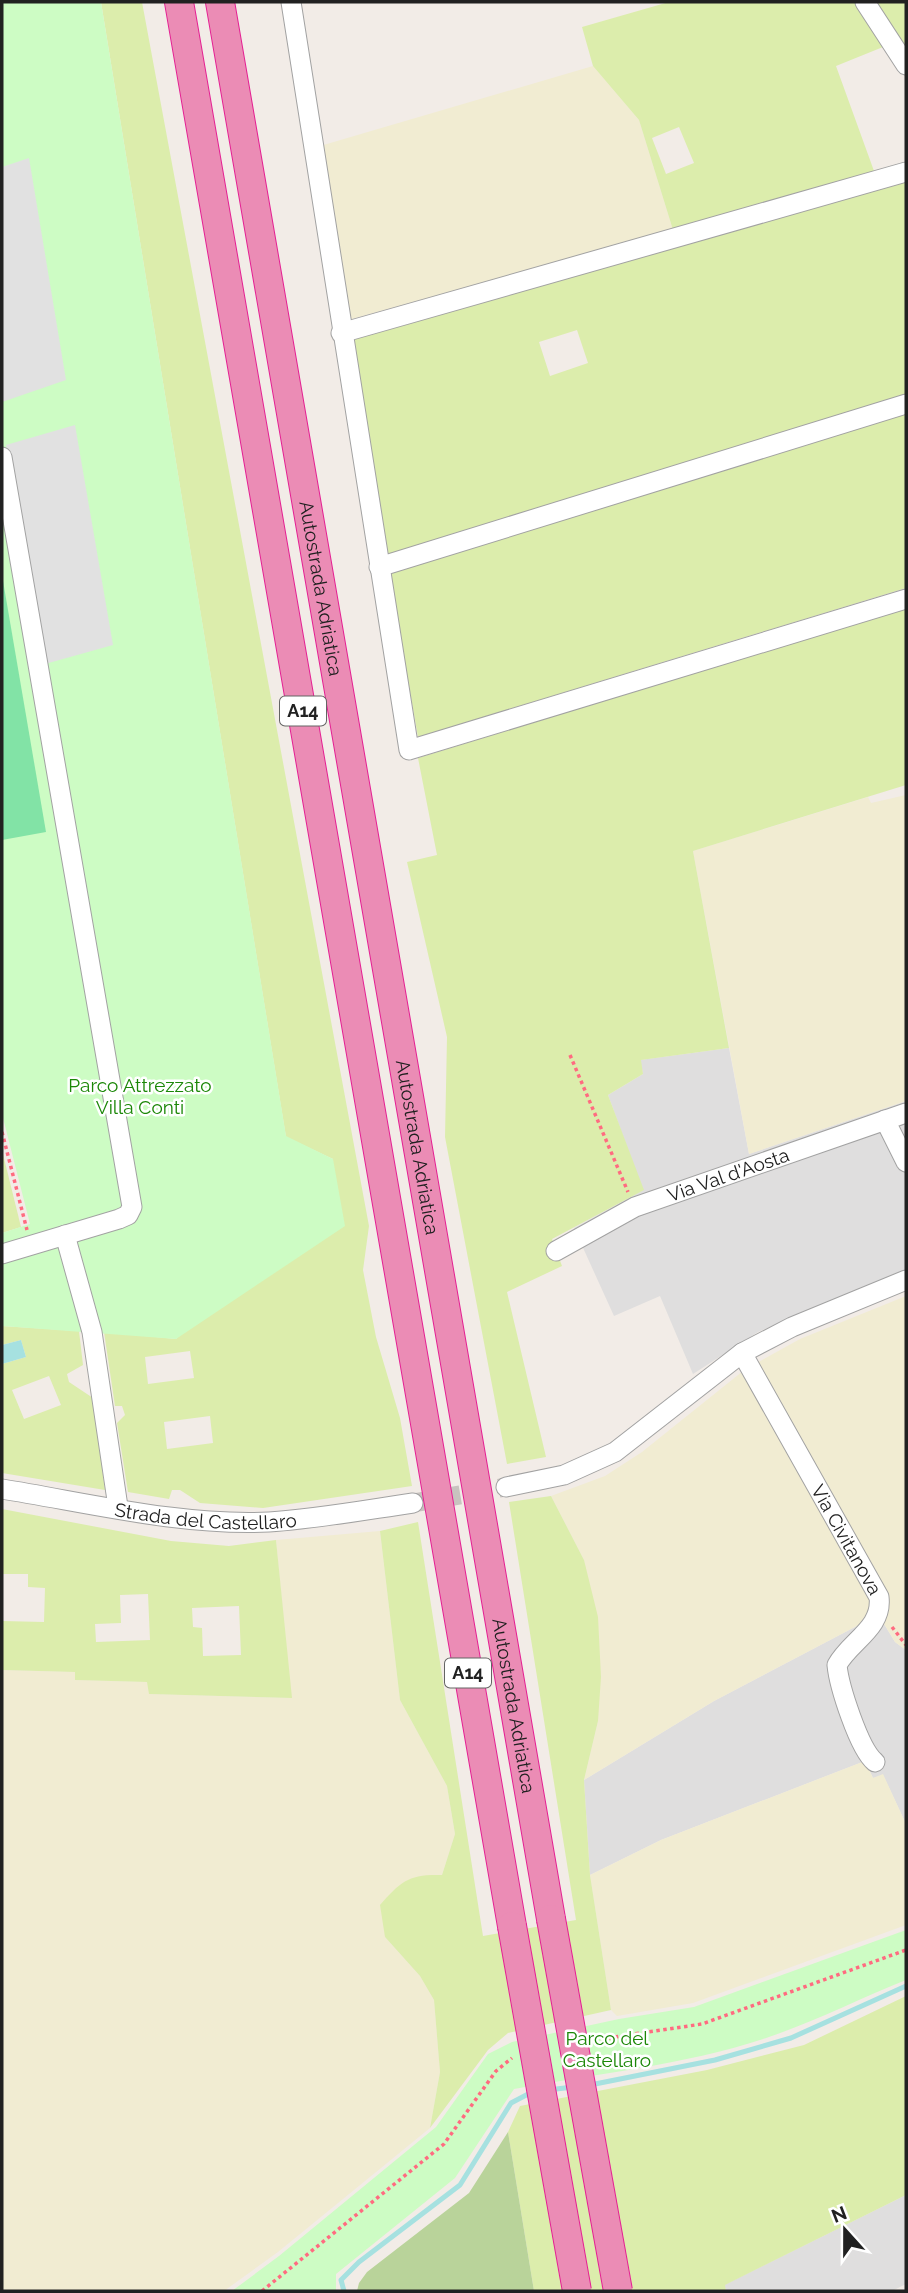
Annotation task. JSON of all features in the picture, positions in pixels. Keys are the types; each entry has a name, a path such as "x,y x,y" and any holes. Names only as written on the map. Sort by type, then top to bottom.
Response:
{"highway":[{"name":"Autostrada Adriatica","path":"179,2 512,1926 578,2291"},
{"name":"Autostrada Adriatica","path":"220,2 551,1919 618,2291"}],"street":[{"path":"291,2 341,333 409,750 906,599"},
{"path":"865,2 906,65"},
{"path":"341,333 906,172"},
{"path":"379,567 906,404"},
{"path":"2,457 131,1199 128,1215 65,1236 29,1239 2,1254"},
{"name":"Via Val d'Aosta","path":"556,1251 635,1207 906,1113"},
{"path":"885,1120 906,1162"},
{"path":"65,1236 92,1332 118,1507"},
{"path":"506,1487 564,1475 615,1452 742,1353 792,1327 906,1280"},
{"name":"Via Civitanova","path":"742,1353 879,1597 880,1606 875,1622 849,1647 837,1665 854,1721 868,1756 875,1762"},
{"name":"Strada del Castellaro","path":"2,1489 190,1518 269,1522 413,1503"}],"path":[{"path":"570,1055 635,1207"},
{"path":"2,1132 29,1239"},
{"path":"29,1239 40,1227"}],"shaded area":[{"path":"593,66 639,120 673,230 348,320 320,146"},
{"path":"29,158 66,380 2,402 2,167"},
{"path":"75,425 113,645 45,664 6,445"},
{"path":"906,795 906,1101 749,1154 693,851 868,797 871,803"},
{"path":"729,1048 749,1154 906,1101 906,1269 758,1332 693,1374 660,1296 614,1316 574,1228 643,1190 608,1095 643,1074 640,1060"},
{"path":"906,1296 906,1650 895,1642 881,1619 755,1364 800,1339"},
{"path":"743,1371 874,1603 872,1618 714,1701 584,1780 598,1721 584,1560 551,1496 605,1476 642,1452"},
{"path":"380,1531 400,1700 447,1786 455,1834 442,1875 385,1937 420,1976 434,2000 440,2072 430,2128 278,2252 224,2291 2,2291 2,1670 75,1672 76,1680 148,1682 150,1694 291,1698 276,1540"},
{"path":"872,1618 881,1619 895,1642 906,1650 906,1824 883,1775 873,1778 865,1761 661,1840 590,1875 584,1780 714,1701"},
{"path":"865,1761 873,1778 883,1774 906,1824 906,1925 693,2003 617,2016 611,2010 590,1875 661,1840"},
{"path":"906,2195 906,2284 892,2291 726,2291 724,2285"}],"green space":[{"name":"Parco Attrezzato Villa Conti","path":"2,2 101,2 286,1136 333,1159 345,1226 176,1339 2,1326 2,1233 30,1224 2,1114"},
{"path":"101,2 142,2 369,1226 363,1270 376,1337 400,1418 412,1486 263,1508 200,1503 180,1490 172,1490 169,1499 128,1492 117,1423 125,1415 122,1406 115,1406 104,1332 176,1339 333,1159 286,1137","holes":["190,1351 194,1378 148,1384 145,1357","210,1416 213,1443 167,1449 164,1422"]},
{"path":"669,2 854,2 883,47 836,66 874,171 673,230 639,120 593,66 582,27","holes":["679,127 694,163 666,174 652,138"]},
{"path":"874,2 906,2 906,50"},
{"path":"906,179 906,394 387,557 349,337","holes":["577,330 588,363 550,376 539,342"]},
{"path":"906,414 906,588 418,737 389,573"},
{"path":"2,575 46,832 2,840"},
{"path":"906,608 906,785 693,851 729,1048 641,1060 643,1074 608,1095 644,1190 552,1239 562,1266 507,1292 546,1457 507,1464 445,1137 447,1037 407,862 437,855 418,758"},
{"path":"2,1150 21,1227 2,1233"},
{"path":"2,1326 79,1331 83,1365 67,1374 69,1382 93,1398 105,1490 2,1473 2,1364 26,1357 21,1340 2,1345","holes":["49,1376 61,1405 24,1419 12,1390"]},
{"path":"551,1496 584,1560 598,1617 601,1677 598,1721 584,1780 590,1875 611,2010 508,2033 488,2050 430,2128 440,2072 434,2000 420,1976 385,1937 380,1905 400,1885 413,1878 442,1875 455,1834 447,1786 400,1700 380,1531 418,1522 483,1936 576,1920 509,1502"},
{"path":"2,1509 171,1541 229,1546 276,1540 292,1698 149,1694 147,1682 75,1680 75,1672 2,1670","holes":["3,1574 28,1574 28,1587 45,1588 44,1622 2,1621","148,1594 150,1640 96,1642 95,1624 121,1623 120,1595","239,1606 241,1655 203,1656 202,1628 193,1627 192,1608"]},
{"name":"Parco del Castellaro","path":"906,1930 906,1980 804,2024 706,2055 514,2089 455,2178 336,2274 336,2291 232,2291 279,2256 436,2127 488,2054 512,2042 619,2019 694,2007"},
{"path":"906,1996 906,2195 725,2285 726,2291 534,2291 508,2132 520,2106 707,2070 804,2045"},
{"path":"508,2132 534,2291 357,2291 367,2272 469,2193"}],"water":[{"path":"21,1340 26,1357 2,1364 2,1345"}],"waterway":[{"path":"590,2085 715,2060 791,2038 906,1986"},
{"path":"548,2090 573,2087"},
{"path":"344,2291 341,2280 359,2262 460,2185 511,2103 532,2092"}],"tunnel":[{"path":"413,1503 506,1487"}]}
